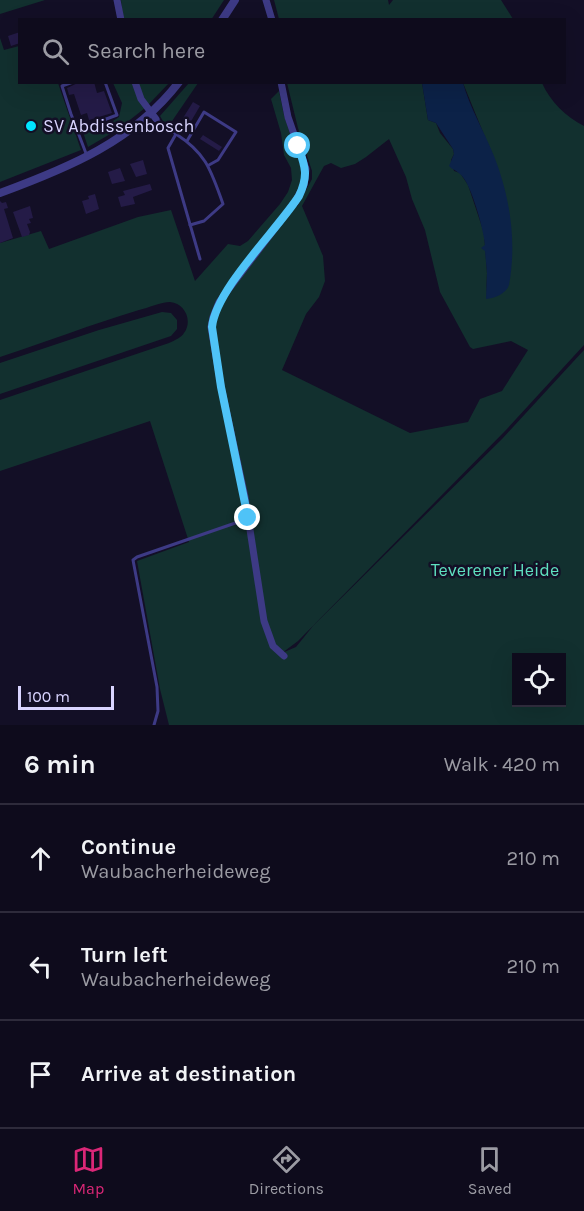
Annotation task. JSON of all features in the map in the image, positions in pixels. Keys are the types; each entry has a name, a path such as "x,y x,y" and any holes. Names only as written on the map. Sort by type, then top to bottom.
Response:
{"street":[{"path":"117,0 121,18"},
{"path":"223,18 235,0"},
{"path":"266,0 271,18"},
{"path":"136,84 141,99 154,116"},
{"path":"0,193 88,157 123,136 154,116 178,84"},
{"path":"281,84 288,117 306,169 304,185 295,202 219,302 212,327 221,387 248,518 264,621 273,646 284,656"}],"lane":[{"path":"67,84 62,86 88,157"},
{"path":"77,130 117,115 106,84"},
{"path":"187,141 204,112 236,132 218,160 208,165"},
{"path":"154,116 193,145 208,165 223,204 204,221 190,225"},
{"path":"176,134 168,148 200,259"},
{"path":"154,725 158,711 157,687 133,560 248,518"}],"green space":[{"path":"0,0 45,0 0,14"},
{"path":"121,0 224,0 212,18 123,18"},
{"path":"274,0 388,0 389,5 393,0 501,0 512,18 279,18"},
{"name":"SV Abdissenbosch","path":"0,38 4,50 18,46 18,84 58,84 81,150 0,182"},
{"path":"113,84 134,84 145,108 117,130 88,147 83,132 95,133 119,117 122,103"},
{"path":"137,84 168,84 149,104 145,102"},
{"path":"188,84 197,84 170,124 163,121 160,116"},
{"name":"Teverener Heide","path":"287,84 422,84 428,120 436,123 440,133 453,149 454,154 451,160 454,171 460,173 468,185 484,233 486,299 496,164 463,84 543,84 559,108 584,126 584,345 506,430 298,641 282,653 296,647 313,626 502,439 584,350 584,725 169,725 160,689 137,561 189,542 150,421 0,471 0,400 169,343 183,335 188,323 186,313 180,306 166,302 0,357 0,243 41,231 49,249 138,217 171,210 195,281 228,244 240,246 248,241 288,192 292,180 291,168 284,155 281,133 271,99 279,91 284,115 303,174 303,180 293,200 297,207 312,179 312,171","holes":["389,139 406,177 425,230 440,292 470,347 473,349 511,341 528,350 502,391 480,399 468,422 410,433 282,370 306,314 319,297 325,281 323,256 302,206 324,166 331,163 341,168 355,164"]},
{"path":"162,312 171,313 177,320 177,329 171,336 0,394 0,363"}],"water":[{"path":"422,84 463,84 500,172 508,203 512,236 509,285 503,293 496,297 486,299 485,251 481,248 485,245 476,207 468,186 459,173 449,166 454,154 453,149 436,123 428,120"}],"building":[{"path":"18,33 18,44 11,46 8,36"},
{"path":"76,84 95,84 97,93 104,91 112,113 89,120 87,113 81,115 74,94 69,95 67,88"},
{"path":"193,102 200,106 190,123 183,118"},
{"path":"203,135 222,147 219,151 200,139"},
{"path":"143,160 147,174 136,177 130,164"},
{"path":"120,168 125,181 112,184 108,172"},
{"path":"150,184 152,190 133,197 135,204 121,207 118,197 125,195 123,191"},
{"path":"95,194 99,209 86,214 82,201"},
{"path":"0,201 6,202 8,208 4,209 13,238 0,243"},
{"path":"30,206 33,218 29,219 31,223 27,224 30,232 29,235 22,237 13,212"}],"place":[{"name":"SV Abdissenbosch","path":"31,126"}],"route":[{"path":"248,518 221,387 212,327 213,317 227,290 303,189 306,169 298,146"}]}
